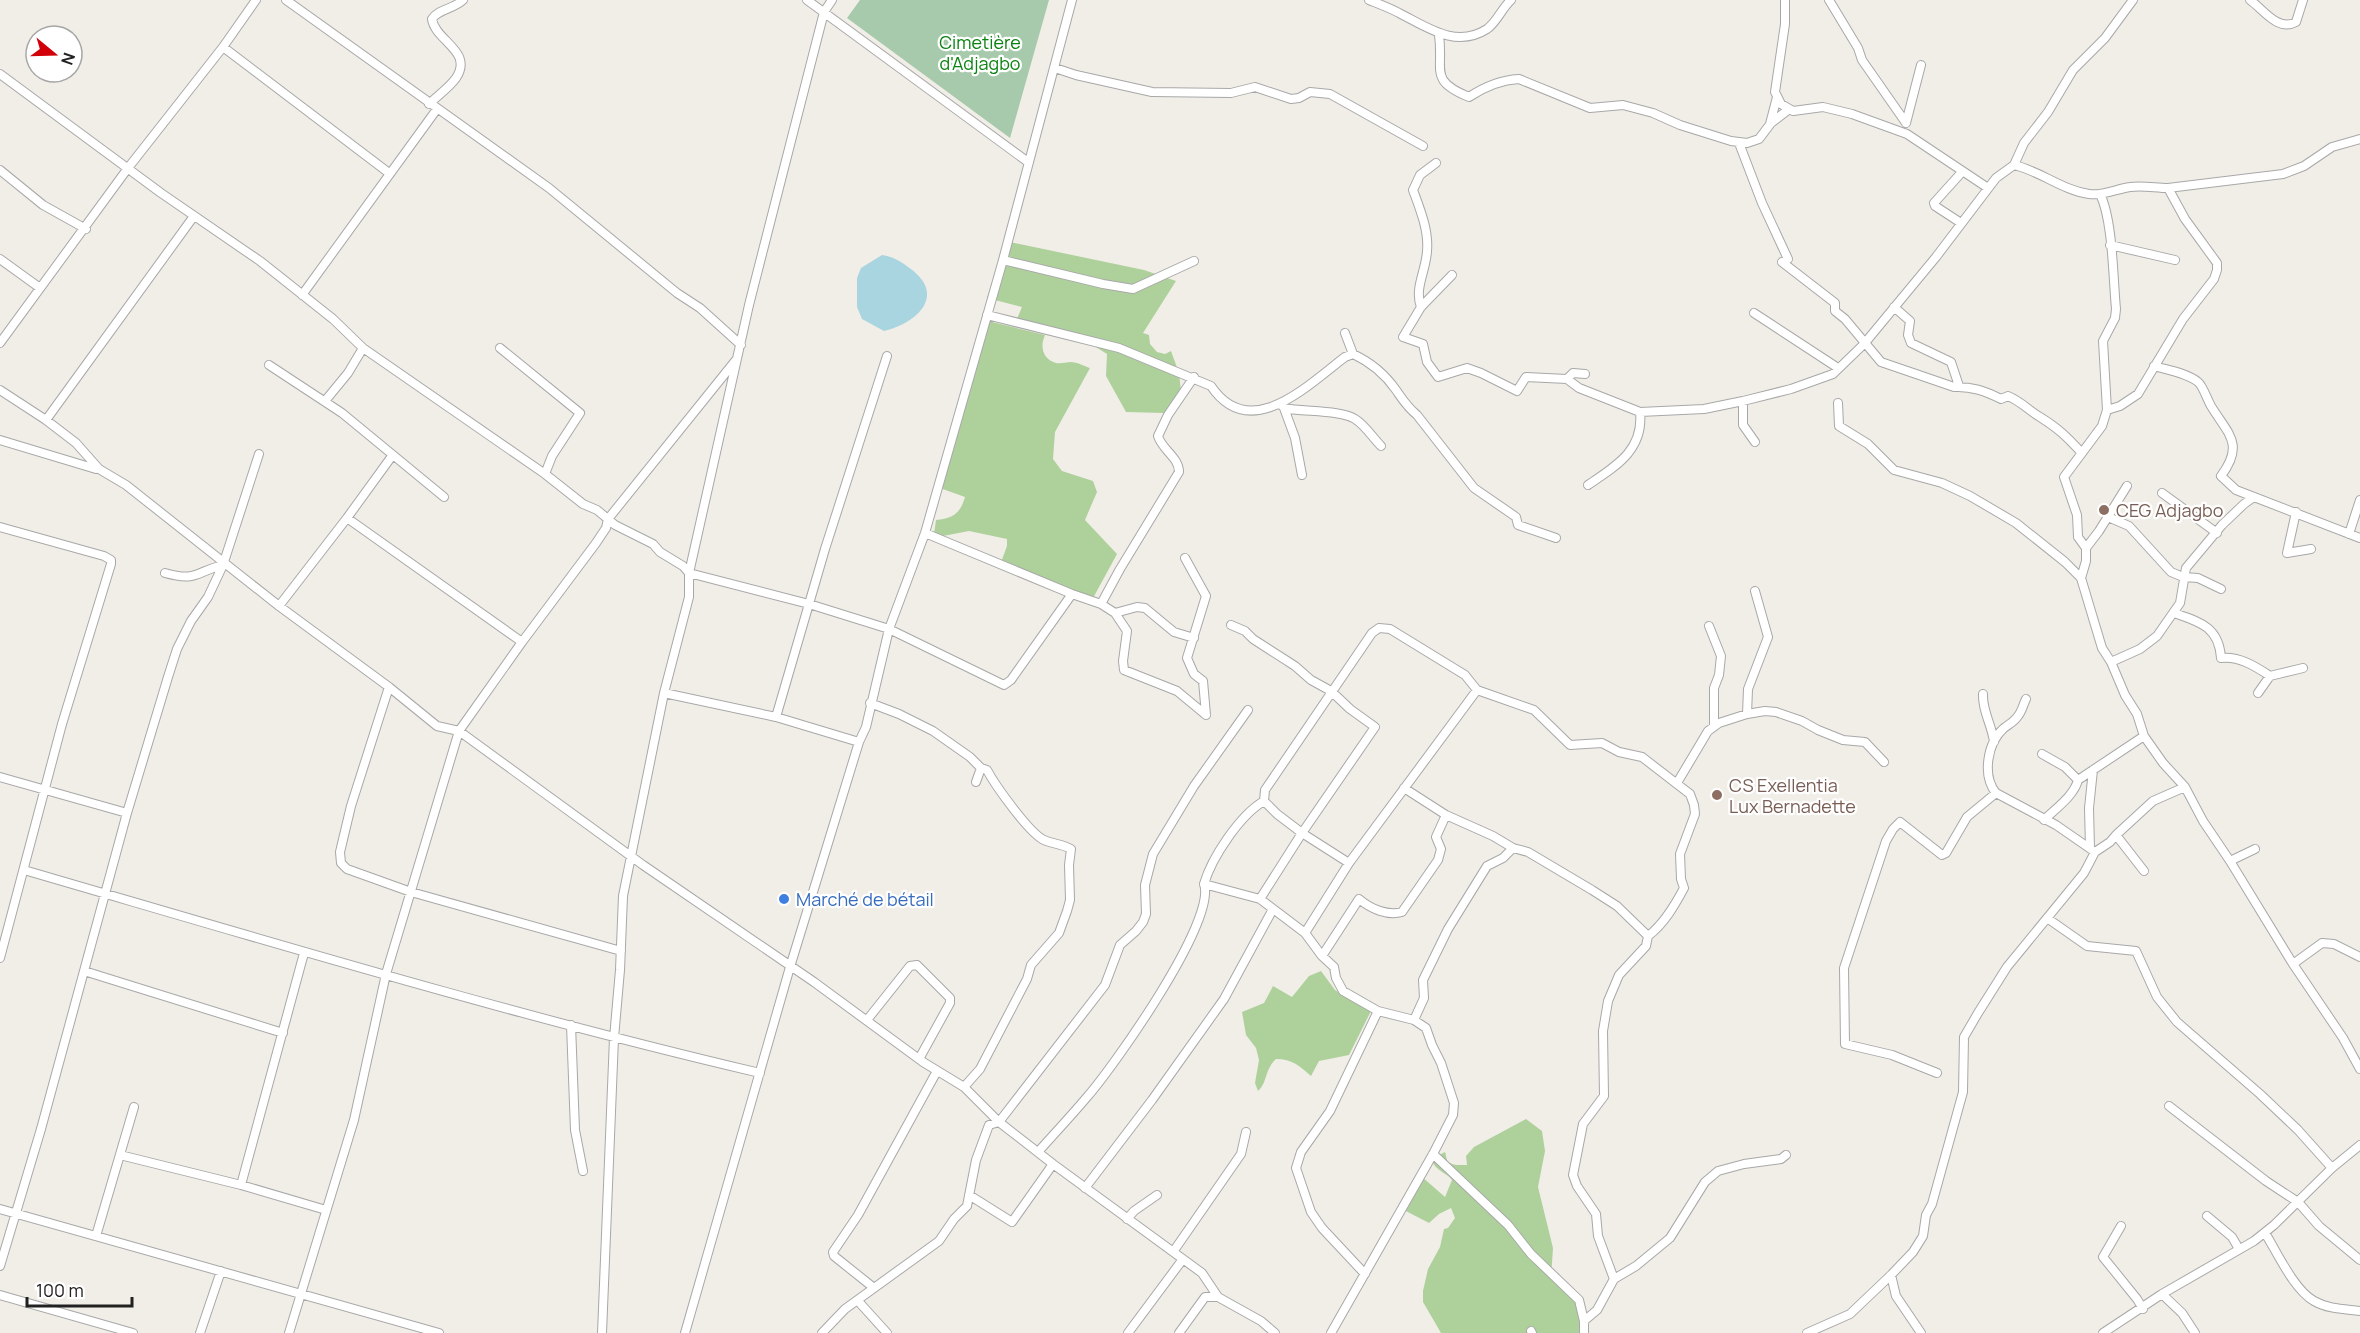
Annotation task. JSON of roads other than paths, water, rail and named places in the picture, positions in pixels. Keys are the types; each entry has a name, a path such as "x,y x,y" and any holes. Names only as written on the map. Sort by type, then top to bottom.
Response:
{"street":[{"path":"0,343 86,229 128,168 223,47 256,0"},
{"path":"286,0 549,188 677,293 700,308 741,345"},
{"path":"429,104 457,77 460,63 458,52 433,27 432,19 435,13 457,6 463,0"},
{"path":"807,0 1028,162"},
{"path":"603,1333 614,1038 623,896 664,693 689,597 689,573 738,356 824,12 832,0"},
{"path":"685,1333 790,968 859,742 866,727 889,629 925,533 1003,260 1072,0"},
{"path":"1369,0 1439,35 1468,36 1487,28 1511,0"},
{"path":"1785,0 1785,24 1775,92 1788,110"},
{"path":"1829,0 1858,48 1862,60 1906,123"},
{"path":"1452,275 1421,307 1403,337 1423,344 1427,362 1438,377 1467,368 1517,391 1526,377 1567,379 1580,388 1640,412 1704,409 1791,389 1833,374 1864,345 1936,257 1996,178 2014,165 2024,142 2048,112 2073,70 2105,38 2133,0"},
{"path":"2250,0 2280,25 2289,26 2296,22 2303,0"},
{"path":"1439,35 1439,76 1446,86 1469,97 1484,87 1519,79 1590,108 1623,105 1739,143 1759,139 1770,124 1788,110 1823,107 1852,114 1907,134 1988,188"},
{"path":"223,47 389,173"},
{"path":"1907,134 1906,123 1921,65"},
{"path":"1055,68 1152,92 1231,93 1255,87 1290,99 1299,98 1310,92 1330,94 1423,146"},
{"path":"0,74 194,216 260,261 333,319 363,348 545,474 583,504 653,544 660,552 683,566 689,573 809,604 889,629 1004,685 1016,674 1072,594"},
{"path":"1770,124 1777,97"},
{"path":"302,295 437,109"},
{"path":"2014,165 2025,167 2069,189 2100,194 2130,187 2168,188 2283,174 2304,166 2332,147 2360,139"},
{"path":"1739,143 1785,261 1835,303 1835,311 1845,319 1864,345 1881,362 1935,381 1984,390 2001,399 2008,396 2023,403 2038,416 2055,425 2081,452"},
{"path":"1421,307 1417,295 1427,250 1426,232 1413,190 1420,175 1436,163"},
{"path":"0,170 43,206 86,229"},
{"path":"1961,223 1935,206 1934,203 1962,172"},
{"path":"2107,410 2120,406 2138,394 2183,319 2214,279 2217,270 2217,263 2212,254 2185,219 2168,188"},
{"path":"2086,548 2078,537 2077,515 2064,477 2102,426 2107,410 2103,341 2115,318 2116,309 2110,245 2104,203 2100,194"},
{"path":"46,420 194,216"},
{"path":"2110,245 2175,260"},
{"path":"0,259 40,288"},
{"path":"1003,260 1133,289 1194,261"},
{"path":"1894,307 1910,321 1908,335 1911,343 1951,362 1959,387"},
{"path":"1754,313 1838,368"},
{"path":"987,315 1119,348 1194,377 1211,386 1219,397 1245,411 1263,411 1282,406 1345,357 1353,354"},
{"path":"1345,333 1353,354 1370,362 1395,389 1405,406 1417,415 1474,488 1516,517 1518,525 1556,538"},
{"path":"325,401 348,373 363,348"},
{"path":"500,348 580,413 552,456 545,474"},
{"path":"289,1333 354,1120 386,974 459,731 596,543 606,528 608,519 738,356"},
{"path":"776,717 837,510 887,356"},
{"path":"269,365 325,401 444,497"},
{"path":"2154,366 2199,382 2232,437 2234,448 2230,464 2222,476 2236,490 2360,538"},
{"path":"1567,379 1572,373 1585,374"},
{"path":"1101,604 1179,472 1178,463 1160,443 1158,436 1168,415 1194,377"},
{"path":"0,390 76,443 99,469"},
{"path":"1743,401 1743,425 1755,442"},
{"path":"1838,403 1839,426 1868,444 1894,470 1942,483 1970,496 2016,523 2065,562 2081,578 2102,648 2112,662 2125,695 2137,714 2144,736 2163,763 2185,787 2203,820 2293,964 2343,1038 2360,1069"},
{"path":"1282,406 1298,411 1347,415 1356,419 1382,446"},
{"path":"1282,406 1294,438 1302,475"},
{"path":"1588,485 1613,468 1631,450 1641,427 1640,412"},
{"path":"0,440 99,469 126,485 279,606 389,687 437,726 459,731 632,857 867,1020 919,1059 964,1087 999,1122 1126,1219 1202,1273 1218,1297 1261,1321 1275,1333"},
{"path":"0,1266 41,1129 127,813 177,649 191,621 208,597 224,563 259,454"},
{"path":"279,606 392,456"},
{"path":"2081,578 2086,561 2086,548 2127,486"},
{"path":"2162,493 2217,533"},
{"path":"2112,662 2149,643 2165,627 2182,596 2186,568 2244,504 2254,497"},
{"path":"2349,534 2360,500"},
{"path":"2296,512 2287,553 2311,549"},
{"path":"2108,517 2129,526 2170,572 2198,579 2221,589"},
{"path":"347,518 522,642"},
{"path":"0,527 104,556 111,560 110,570 62,724 1,952"},
{"path":"925,533 1101,604 1115,613 1127,631 1124,670 1177,691 1206,715 1203,681 1194,674 1187,658 1206,596 1185,558"},
{"path":"165,573 188,578 224,563"},
{"path":"1747,714 1748,689 1768,636 1755,591"},
{"path":"1115,613 1137,607 1145,608 1174,632 1194,638"},
{"path":"2174,613 2198,622 2217,637 2220,643 2221,658 2230,657 2250,663 2270,676"},
{"path":"1231,625 1245,631 1253,639 1295,666 1311,680 1330,691 1350,710 1375,726 1260,899"},
{"path":"1709,626 1721,656 1719,675 1714,688 1714,726"},
{"path":"1264,801 1265,790 1330,691 1372,633 1379,628 1390,630 1466,675 1477,690 1534,710 1570,745 1602,743 1619,752 1642,757 1690,794 1694,805 1693,822 1680,854 1681,879 1684,888 1660,927 1648,936 1646,946 1619,975 1608,1001 1603,1031 1604,1096 1583,1124 1573,1175 1577,1186 1596,1214 1598,1236 1614,1279"},
{"path":"2258,693 2270,676 2303,668"},
{"path":"389,687 351,806 340,852 341,863 347,869 411,892 621,951"},
{"path":"1305,933 1349,863 1477,690"},
{"path":"664,693 776,717 859,742"},
{"path":"1983,694 1982,703 1993,732 1994,742 1988,764 1990,786 1996,793 2069,833 2093,850"},
{"path":"1994,742 2018,717 2026,699"},
{"path":"870,703 933,731 970,757 981,768 987,770 1022,820 1043,839 1071,849 1070,900 1059,933 1032,965 980,1069 964,1087"},
{"path":"822,1333 836,1316 939,1241 954,1219 967,1206 984,1133 989,1125 999,1122 1105,985 1120,945 1137,931 1146,914 1145,885 1153,854 1194,786 1248,710"},
{"path":"1677,783 1700,742 1714,726 1747,714 1765,711 1776,712 1802,721 1843,740 1866,742 1884,762"},
{"path":"2044,820 2077,786 2078,780 2144,736"},
{"path":"2042,754 2065,768 2078,780"},
{"path":"976,782 981,768"},
{"path":"1807,1333 1850,1314 1913,1252 1923,1236 1926,1215 1932,1204 1963,1092 1964,1036 2007,967 2084,873 2093,850 2089,808 2093,770"},
{"path":"0,777 127,813"},
{"path":"2093,850 2110,842 2153,801 2185,787"},
{"path":"1404,788 1446,815 1493,836 1513,848 1528,852 1592,890 1617,906 1648,936"},
{"path":"1937,1073 1892,1055 1845,1044 1844,968 1886,841 1893,829 1900,822 1942,855 1947,853 1967,817 1996,793"},
{"path":"1264,801 1302,833 1349,863"},
{"path":"1038,1152 1088,1096 1152,1006 1171,976 1200,914 1207,892 1204,884 1210,864 1253,807 1264,801"},
{"path":"1322,956 1359,899 1371,909 1396,914 1402,912 1438,860 1441,849 1437,837 1446,815"},
{"path":"2116,835 2144,871"},
{"path":"1414,1020 1424,998 1423,980 1448,929 1488,866 1503,858 1513,848"},
{"path":"2230,861 2255,849"},
{"path":"24,870 106,892 304,953 614,1038 760,1073"},
{"path":"1204,884 1260,899 1305,933 1322,956 1334,967 1336,978 1343,991 1378,1011 1414,1020 1426,1028 1454,1103 1453,1114 1433,1154 1331,1333"},
{"path":"1085,1188 1224,999 1273,909"},
{"path":"2047,918 2087,946 2136,951 2157,997 2177,1023 2260,1094 2298,1130 2332,1168"},
{"path":"2293,964 2322,943 2334,944 2360,957"},
{"path":"241,1185 304,953"},
{"path":"867,1020 910,966 917,965 950,998 951,1003 919,1059"},
{"path":"84,970 283,1033"},
{"path":"1365,1274 1322,1228 1311,1212 1296,1168 1301,1152 1330,1111 1378,1011"},
{"path":"571,1025 575,1130 583,1171"},
{"path":"874,1288 834,1256 833,1252 858,1215 937,1071"},
{"path":"2169,1106 2266,1181 2298,1202 2319,1226 2360,1260"},
{"path":"96,1236 134,1107"},
{"path":"1173,1252 1241,1154 1246,1132"},
{"path":"2103,1333 2265,1233 2332,1168 2360,1145"},
{"path":"1433,1154 1508,1225 1531,1254 1579,1300 1584,1333"},
{"path":"120,1155 241,1185 326,1210"},
{"path":"1584,1321 1597,1310 1614,1279 1645,1260 1670,1238 1706,1182 1718,1171 1781,1159 1786,1155"},
{"path":"969,1195 1012,1222 1053,1164"},
{"path":"1126,1219 1157,1195"},
{"path":"0,1209 439,1333"},
{"path":"2207,1216 2232,1237 2239,1249"},
{"path":"2121,1226 2103,1257 2143,1309"},
{"path":"2265,1233 2300,1290 2313,1300 2329,1307 2360,1311"},
{"path":"1128,1333 1183,1259"},
{"path":"200,1333 221,1271"},
{"path":"1891,1275 1896,1296 1921,1333"},
{"path":"2163,1294 2182,1314 2195,1333"},
{"path":"0,1295 133,1333"},
{"path":"1179,1333 1205,1297 1218,1297"},
{"path":"858,1301 887,1333"}],"water":[{"path":"882,255 899,261 920,277 926,287 927,297 924,306 917,314 908,321 884,331 862,319 857,307 857,278 861,268"}],"place":[{"name":"CEG Adjagbo","path":"2104,510"},
{"name":"CS Exellentia Lux Bernadette","path":"1717,795"},
{"name":"Marché de bétail","path":"784,899"}],"park label":[{"name":"Cimetière d'Adjagbo","path":"980,52"}]}
